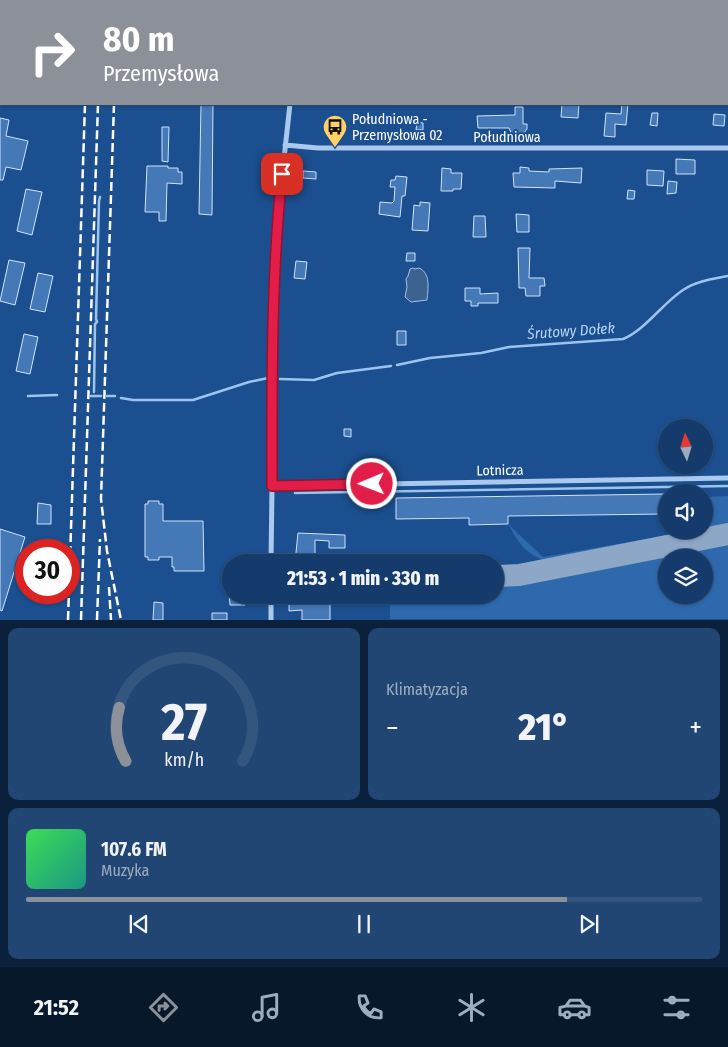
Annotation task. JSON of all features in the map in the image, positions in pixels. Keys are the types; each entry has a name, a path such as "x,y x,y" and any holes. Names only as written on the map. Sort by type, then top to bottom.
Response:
{"street":[{"path":"271,554 274,266 290,105"},
{"name":"Południowa","path":"285,145 335,148 728,148"},
{"name":"Lotnicza","path":"272,486 728,478"},
{"path":"271,604 271,620"}],"shaded area":[{"path":"410,269 423,270 427,277 427,300 411,302 405,297 406,279"},
{"path":"728,496 728,526 713,529 713,497"},
{"path":"508,524 543,557 658,537 658,539 665,539 550,563 524,548"},
{"path":"728,539 728,619 390,619 390,604 504,604 504,579 542,575 658,553 658,604 713,604 713,549 676,549"}],"building":[{"path":"201,105 213,105 212,215 199,214"},
{"path":"562,105 579,105 578,118 561,117"},
{"path":"622,105 628,105 626,125 615,124 615,137 604,136 606,113 621,114"},
{"path":"515,107 523,107 523,124 527,124 527,129 523,134 512,135 509,128 478,128 477,116 515,115"},
{"path":"652,113 658,113 657,126 650,125"},
{"path":"714,114 725,115 724,126 713,125"},
{"path":"0,118 9,120 6,136 28,141 21,170 6,167 3,180 0,180"},
{"path":"417,122 423,123 423,130 416,130"},
{"path":"162,127 169,127 168,162 162,161"},
{"path":"676,159 695,160 695,174 676,174"},
{"path":"147,166 168,166 168,168 178,168 178,172 182,172 182,184 167,183 166,221 159,221 159,212 145,212"},
{"path":"520,167 529,168 529,171 549,172 549,169 582,168 581,183 555,181 555,188 514,187 513,173 520,173"},
{"path":"442,168 451,169 451,173 462,173 461,189 441,191"},
{"path":"647,170 664,171 663,186 647,185"},
{"path":"303,171 316,172 316,179 303,178"},
{"path":"396,176 407,177 405,196 402,196 400,217 379,214 380,202 392,203 394,201 395,187 390,187 391,180 395,180"},
{"path":"668,181 677,182 676,193 667,194"},
{"path":"26,189 42,192 32,235 17,231"},
{"path":"628,190 635,191 634,199 627,199"},
{"path":"420,202 430,203 428,231 412,230 414,205 420,206"},
{"path":"516,214 529,215 529,232 517,232"},
{"path":"474,216 485,216 486,237 473,237"},
{"path":"518,248 530,248 529,278 544,278 545,286 540,286 540,296 526,296 525,288 519,288"},
{"path":"407,253 415,253 415,261 406,261"},
{"path":"9,260 25,263 15,305 0,301"},
{"path":"296,261 307,262 305,279 294,278"},
{"path":"38,273 53,276 45,312 30,309"},
{"path":"465,288 480,288 480,294 498,293 498,303 478,303 478,306 471,306 471,301 465,301"},
{"path":"397,331 406,331 406,345 397,345"},
{"path":"24,334 38,337 30,374 16,371"},
{"path":"344,429 351,429 351,437 344,436"},
{"path":"658,494 658,514 508,516 508,524 469,525 469,518 396,519 396,498"},
{"path":"148,501 159,501 159,504 163,504 163,521 203,521 204,571 174,571 172,557 159,557 159,560 148,560 148,557 145,557 145,504 148,504"},
{"path":"38,503 51,505 51,524 37,524"},
{"path":"0,529 25,537 24,539 15,539 15,569 2,611 0,610"},
{"path":"298,533 345,535 345,548 329,548 329,541 315,540 315,554 296,554"},
{"path":"154,602 163,603 163,620 153,620"},
{"path":"289,604 330,604 330,620 302,620 302,610 289,611"},
{"path":"212,613 227,613 227,620 212,620"}],"waterway":[{"path":"493,0 553,0"},
{"path":"94,392 100,197"},
{"name":"Śrutowy Dołek","path":"397,365 430,358 481,353 509,347 623,339 639,329 676,295 688,287 693,284 728,276"},
{"name":"Śrutowy Dołek","path":"280,379 314,380 337,373 391,366"},
{"name":"Śrutowy Dołek","path":"121,398 133,400 193,400 249,382 268,378"},
{"name":"Śrutowy Dołek","path":"28,396 57,395"},
{"name":"Śrutowy Dołek","path":"91,396 101,396"},
{"name":"Śrutowy Dołek","path":"107,396 115,396"},
{"path":"295,493 728,486"}],"taxiway":[{"path":"504,576 519,575 728,534"}],"railway":[{"path":"68,620 85,105"},
{"path":"81,620 98,105"},
{"path":"114,105 101,499 107,551 121,620"},
{"path":"97,620 100,539"},
{"path":"109,587 111,620"}],"place":[{"name":"Południowa - Przemysłowa 02","path":"335,148"}],"route":[{"path":"282,174 274,266 272,486 372,484"}]}
